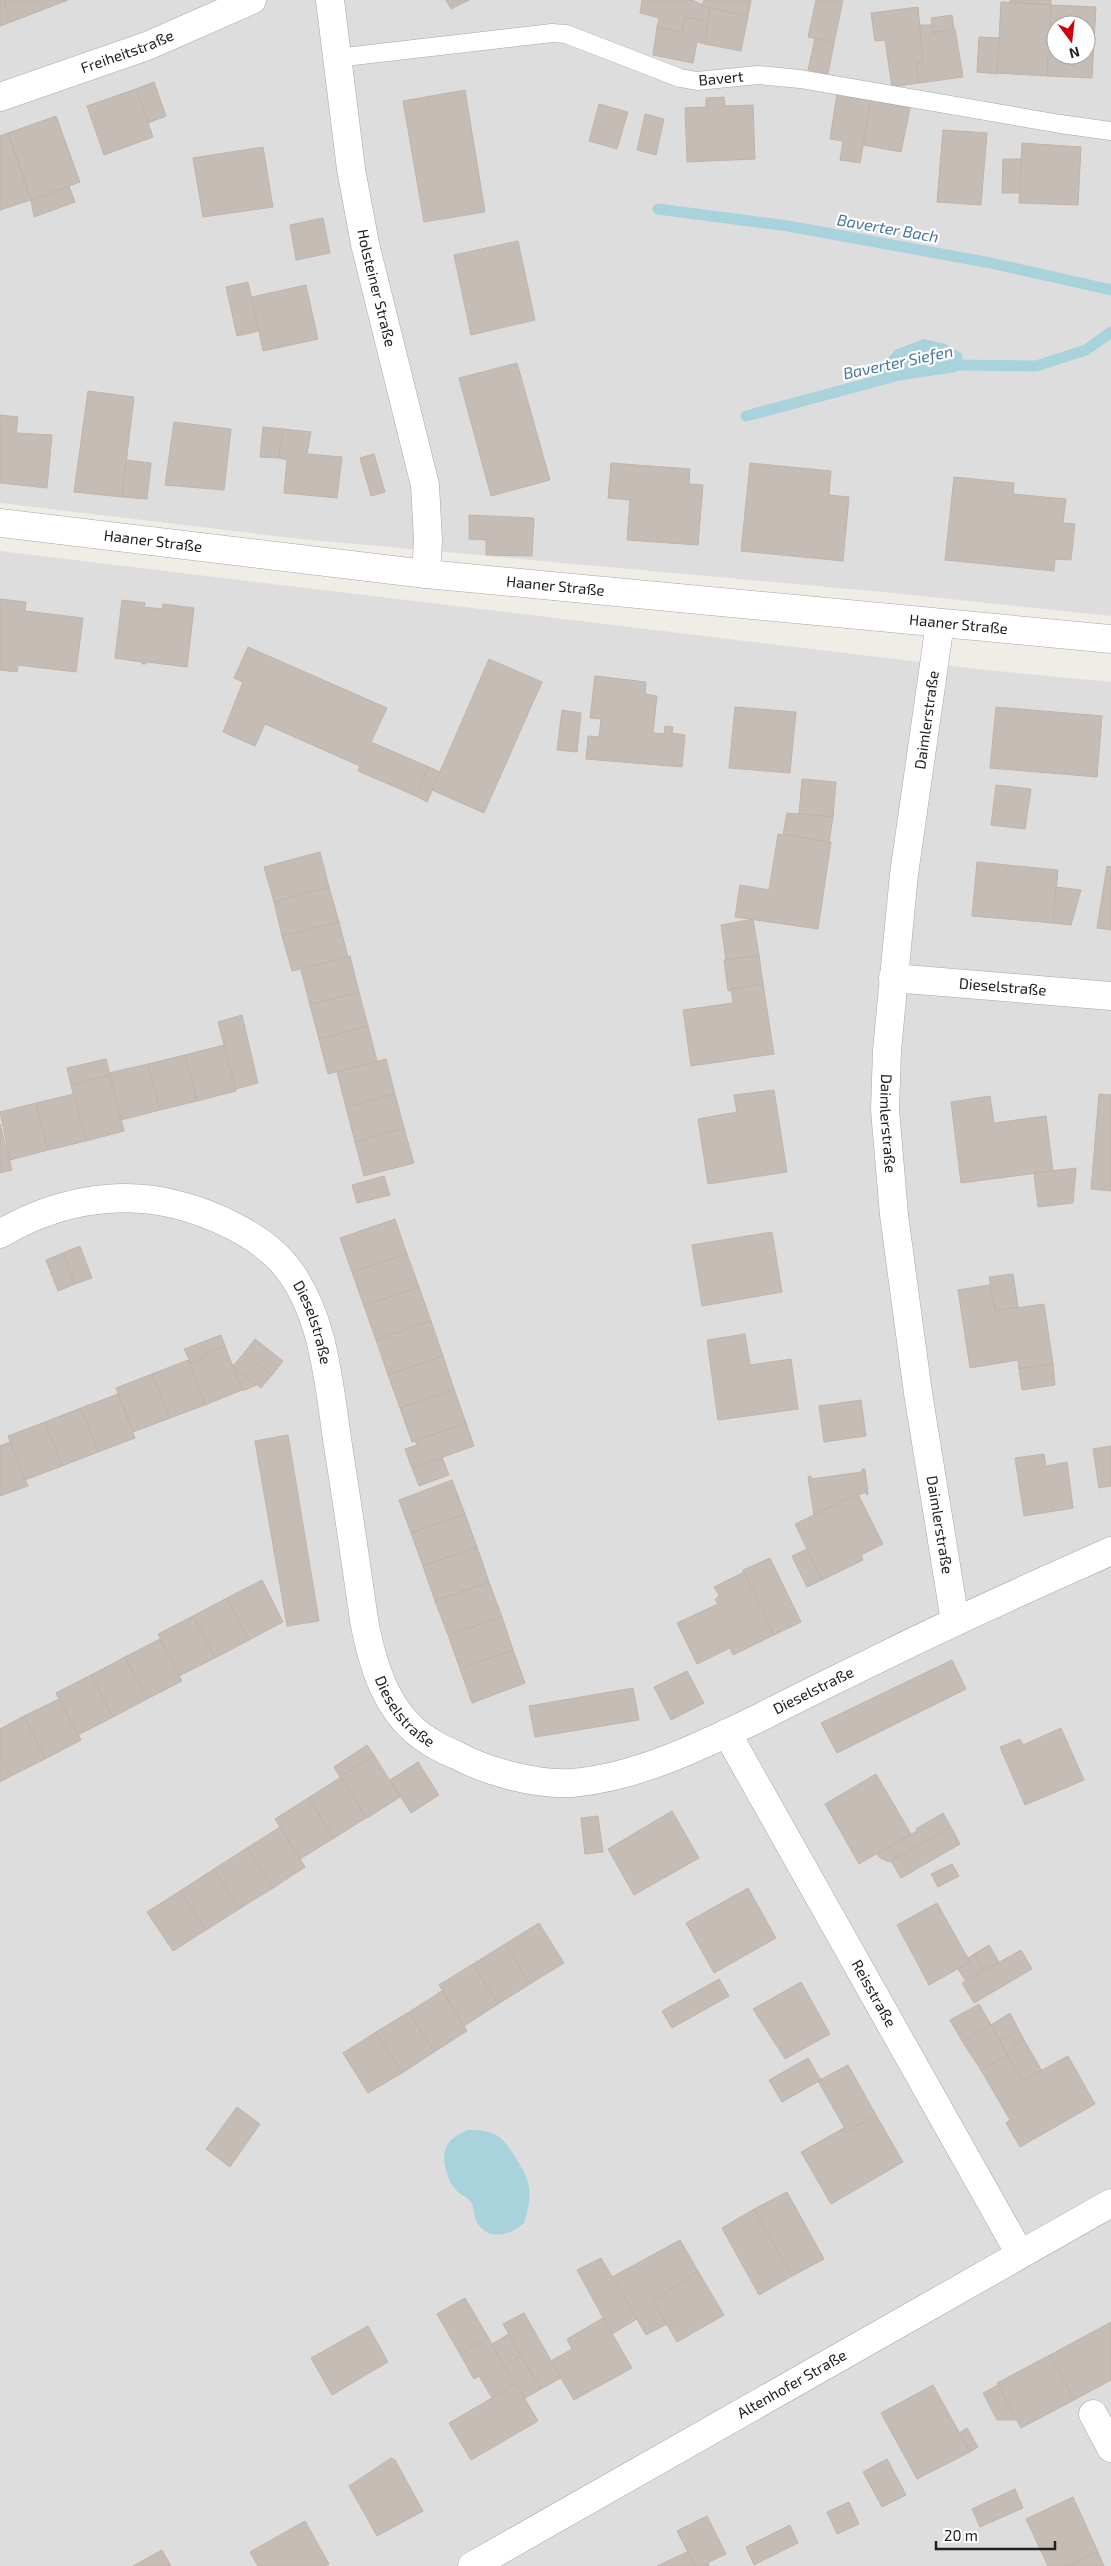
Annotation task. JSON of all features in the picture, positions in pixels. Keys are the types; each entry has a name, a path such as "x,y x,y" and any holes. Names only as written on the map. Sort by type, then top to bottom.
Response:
{"street":[{"name":"Freiheitstraße","path":"0,97 147,46 252,0"},
{"name":"Holsteiner Straße","path":"330,0 351,168 365,244 425,485 428,540 426,574"},
{"name":"Haaner Straße","path":"0,523 426,574 1111,639"},
{"name":"Daimlerstraße","path":"940,623 904,874 893,978 885,1110 893,1204 918,1393 955,1621"},
{"name":"Dieselstraße","path":"893,978 1111,996"},
{"name":"Dieselstraße","path":"0,1234 39,1214 67,1205 103,1199 144,1199 189,1207 238,1228 285,1264 303,1294 319,1337 371,1656 382,1685 403,1718 427,1740 469,1762 518,1778 570,1783 626,1773 660,1762 728,1733 955,1621 1111,1551"},
{"name":"Reisstraße","path":"728,1733 1020,2254"},
{"name":"Altenhofer Straße","path":"472,2566 1111,2203"},
{"path":"1094,2414 1111,2448"}],"lane":[{"name":"Bavert","path":"336,58 566,34 680,78 697,81 758,75 800,79 1060,124 1111,130"}],"shaded area":[{"path":"0,0 1111,0 1111,616 893,593 301,539 0,503"},
{"path":"0,551 986,670 1111,682 1111,2566 0,2566"}],"water":[{"path":"924,339 945,344 961,353 965,366 956,372 883,383 877,380 874,374 895,350"},
{"path":"467,2130 487,2131 498,2136 510,2149 525,2174 529,2188 529,2204 524,2223 513,2231 494,2234 488,2233 483,2229 476,2221 471,2202 456,2190 449,2179 444,2159 447,2146 451,2140"}],"building":[{"path":"0,0 3,0 11,22 0,26"},
{"path":"3,0 68,0 11,22"},
{"path":"446,0 469,0 451,9"},
{"path":"642,0 692,0 710,8 707,21 685,17 682,32 657,27 659,18 640,13"},
{"path":"704,0 751,0 748,16 710,8 702,5"},
{"path":"816,0 843,0 834,43 808,37"},
{"path":"1010,0 1051,0 1051,5 1010,2"},
{"path":"1001,2 1051,5 1050,15 1046,15 1047,76 997,73"},
{"path":"1051,5 1096,7 1096,15 1050,15"},
{"path":"918,7 923,62 916,64 919,83 892,87 885,40 875,41 871,13"},
{"path":"710,8 748,16 741,51 705,44"},
{"path":"952,15 954,30 933,33 931,18"},
{"path":"685,17 707,21 705,44 697,42 693,63 653,55 657,27 682,32"},
{"path":"920,25 932,25 933,33 955,29 963,77 919,83 916,64 923,62"},
{"path":"979,37 999,38 997,74 977,72"},
{"path":"815,38 834,43 828,74 808,70"},
{"path":"1048,65 1093,65 1092,78 1047,76"},
{"path":"154,82 166,116 148,123 136,89"},
{"path":"136,89 153,137 104,155 87,106"},
{"path":"465,90 485,212 424,222 403,101"},
{"path":"837,94 871,100 860,163 840,160 843,141 830,139"},
{"path":"724,97 725,106 753,105 755,159 687,162 685,108 706,107 706,98"},
{"path":"871,100 910,108 901,152 863,145"},
{"path":"599,104 628,112 617,149 589,141"},
{"path":"645,114 664,119 656,155 637,150"},
{"path":"56,116 80,182 31,200 8,133"},
{"path":"943,130 987,133 981,205 937,202"},
{"path":"8,133 31,200 0,210 0,136"},
{"path":"1022,143 1081,147 1078,205 1019,203"},
{"path":"263,147 273,207 203,217 193,158"},
{"path":"1003,159 1021,159 1020,193 1002,193"},
{"path":"69,186 75,202 34,217 31,200"},
{"path":"323,218 330,253 296,260 290,225"},
{"path":"518,241 535,320 471,335 454,255"},
{"path":"248,282 259,331 237,336 226,287"},
{"path":"306,285 318,339 263,351 252,297"},
{"path":"517,363 550,480 491,496 459,378"},
{"path":"88,391 134,397 122,497 74,492"},
{"path":"0,415 18,417 16,433 52,435 47,488 0,483"},
{"path":"174,422 231,429 224,490 165,485"},
{"path":"263,427 283,429 279,458 260,457"},
{"path":"283,429 311,432 307,454 342,457 337,498 284,493 287,460 279,458"},
{"path":"374,454 385,492 371,496 360,458"},
{"path":"126,460 151,463 147,499 122,497"},
{"path":"611,463 690,469 689,484 703,485 698,545 627,540 630,500 608,498"},
{"path":"750,463 831,471 829,495 849,497 843,561 741,551"},
{"path":"954,477 1014,483 1013,494 1066,499 1063,523 1075,524 1071,560 1055,559 1054,571 945,560"},
{"path":"469,515 534,518 532,556 486,555 486,540 469,539"},
{"path":"0,599 26,602 25,611 83,618 76,672 18,665 17,672 0,670"},
{"path":"122,600 145,603 144,607 162,609 163,604 194,608 187,667 147,662 142,664 142,662 115,658"},
{"path":"248,647 387,708 371,742 429,767 416,796 358,771 360,766 265,724 255,746 223,732 243,682 234,678"},
{"path":"489,659 542,682 484,813 432,790"},
{"path":"595,676 646,682 645,694 657,696 653,733 664,734 665,726 673,727 672,733 685,735 682,767 586,759 588,736 599,737 601,719 590,718"},
{"path":"735,707 796,712 790,773 729,768"},
{"path":"996,707 1102,716 1097,777 990,768"},
{"path":"562,710 581,713 577,752 557,750"},
{"path":"429,767 440,772 427,802 416,796"},
{"path":"802,779 836,782 833,817 799,814"},
{"path":"996,785 1031,789 1025,829 991,825"},
{"path":"787,813 833,817 829,842 783,834"},
{"path":"778,834 831,842 818,929 735,917 740,885 769,890"},
{"path":"320,852 329,887 274,902 264,867"},
{"path":"977,862 1058,870 1053,923 972,916"},
{"path":"1107,866 1111,867 1111,930 1097,928"},
{"path":"329,887 339,922 282,936 274,902"},
{"path":"1056,887 1081,890 1071,925 1053,923"},
{"path":"753,919 759,955 726,960 721,925"},
{"path":"339,922 348,957 292,971 282,936"},
{"path":"759,955 763,984 728,991 724,960"},
{"path":"350,956 359,992 310,1005 301,970"},
{"path":"763,984 774,1054 691,1066 683,1010 733,1003 731,989"},
{"path":"359,992 368,1026 319,1039 310,1005"},
{"path":"242,1015 258,1083 236,1089 218,1022"},
{"path":"368,1026 377,1061 328,1074 319,1039"},
{"path":"224,1045 236,1091 197,1101 185,1055"},
{"path":"185,1055 197,1101 160,1110 148,1064"},
{"path":"106,1059 110,1075 71,1085 67,1068"},
{"path":"386,1059 395,1094 346,1107 337,1072"},
{"path":"148,1064 160,1110 121,1120 109,1073"},
{"path":"110,1075 124,1131 86,1141 71,1085"},
{"path":"774,1090 787,1172 708,1184 698,1119 737,1112 734,1095"},
{"path":"74,1094 86,1141 48,1150 36,1103"},
{"path":"395,1094 404,1128 355,1142 346,1107"},
{"path":"1099,1094 1111,1095 1111,1191 1091,1189"},
{"path":"990,1096 994,1123 1046,1116 1053,1171 961,1183 951,1102"},
{"path":"36,1103 48,1150 10,1160 0,1112"},
{"path":"0,1124 12,1170 0,1173"},
{"path":"404,1128 414,1163 364,1176 355,1142"},
{"path":"1076,1168 1073,1203 1038,1207 1034,1173"},
{"path":"384,1176 390,1195 357,1203 352,1185"},
{"path":"395,1219 407,1254 352,1272 340,1238"},
{"path":"772,1232 782,1292 702,1306 692,1245"},
{"path":"80,1246 92,1278 75,1284 63,1253"},
{"path":"63,1253 75,1284 58,1291 46,1260"},
{"path":"407,1254 419,1287 364,1306 352,1272"},
{"path":"1013,1274 1018,1307 995,1311 989,1277"},
{"path":"990,1285 995,1311 1044,1304 1053,1364 1019,1369 1018,1360 970,1368 958,1290"},
{"path":"419,1287 431,1321 376,1340 364,1306"},
{"path":"431,1321 443,1356 388,1375 376,1340"},
{"path":"745,1334 750,1365 791,1359 798,1409 718,1420 707,1340"},
{"path":"221,1335 225,1346 202,1355 203,1358 191,1363 184,1349"},
{"path":"255,1339 283,1361 272,1375 244,1353"},
{"path":"225,1346 242,1390 205,1405 188,1360 191,1363 203,1358 202,1355"},
{"path":"244,1353 272,1375 261,1388 233,1366"},
{"path":"443,1356 454,1389 400,1408 388,1375"},
{"path":"188,1360 205,1405 170,1418 152,1374"},
{"path":"1053,1364 1055,1385 1022,1390 1019,1369"},
{"path":"233,1366 256,1385 243,1391"},
{"path":"152,1374 170,1418 133,1432 116,1388"},
{"path":"454,1389 466,1423 412,1442 400,1408"},
{"path":"118,1394 135,1438 98,1452 81,1408"},
{"path":"861,1400 866,1436 824,1442 819,1406"},
{"path":"81,1408 98,1452 62,1466 45,1422"},
{"path":"45,1422 62,1466 25,1480 8,1436"},
{"path":"466,1423 474,1446 412,1468 405,1449 417,1445 415,1441"},
{"path":"288,1435 319,1621 287,1626 255,1441"},
{"path":"10,1442 28,1486 0,1496 0,1446"},
{"path":"1111,1446 1111,1486 1099,1488 1093,1449"},
{"path":"1044,1454 1046,1466 1067,1462 1073,1508 1024,1516 1015,1458"},
{"path":"442,1457 449,1475 419,1486 412,1468"},
{"path":"862,1469 865,1469 868,1494 866,1495 866,1492 858,1494 814,1515 808,1477 811,1476 811,1479 862,1472"},
{"path":"452,1480 465,1514 411,1533 399,1500"},
{"path":"858,1494 883,1544 861,1555 863,1560 822,1580 795,1524"},
{"path":"465,1514 477,1547 423,1566 411,1533"},
{"path":"477,1547 489,1582 435,1601 423,1566"},
{"path":"807,1549 822,1580 807,1587 792,1556"},
{"path":"770,1558 801,1622 774,1635 743,1570"},
{"path":"744,1572 774,1635 733,1655 730,1648 697,1664 677,1623 718,1604 715,1600 719,1595 714,1587"},
{"path":"262,1580 283,1622 249,1640 227,1598"},
{"path":"489,1582 502,1617 448,1635 435,1601"},
{"path":"227,1598 249,1640 215,1658 193,1616"},
{"path":"193,1616 215,1658 179,1676 158,1634"},
{"path":"502,1617 513,1650 460,1669 448,1635"},
{"path":"160,1639 182,1681 147,1699 125,1657"},
{"path":"513,1650 525,1683 472,1703 460,1669"},
{"path":"125,1657 147,1699 113,1717 91,1675"},
{"path":"952,1660 966,1689 837,1753 821,1723"},
{"path":"687,1671 704,1703 671,1720 654,1687"},
{"path":"91,1675 113,1717 78,1735 56,1693"},
{"path":"633,1688 639,1720 535,1737 529,1706"},
{"path":"59,1699 81,1740 45,1759 24,1716"},
{"path":"24,1716 45,1759 11,1776 0,1755 0,1729"},
{"path":"1061,1728 1084,1780 1025,1805 1000,1747 1020,1739 1023,1745"},
{"path":"367,1745 374,1755 340,1777 334,1767"},
{"path":"0,1755 11,1776 0,1782"},
{"path":"374,1755 400,1797 367,1818 340,1777"},
{"path":"418,1762 439,1795 411,1813 390,1780"},
{"path":"876,1774 911,1834 859,1864 825,1804"},
{"path":"341,1777 366,1818 334,1838 308,1798"},
{"path":"308,1798 334,1838 300,1859 275,1819"},
{"path":"672,1811 699,1858 634,1895 608,1849"},
{"path":"943,1813 951,1827 889,1862 880,1858 877,1854 917,1831 916,1829"},
{"path":"598,1816 603,1852 585,1854 581,1818"},
{"path":"280,1827 305,1867 273,1888 247,1848"},
{"path":"951,1827 960,1844 901,1878 891,1861"},
{"path":"247,1848 273,1888 239,1909 214,1869"},
{"path":"952,1864 959,1876 938,1887 931,1874"},
{"path":"214,1869 239,1909 206,1930 180,1891"},
{"path":"748,1888 776,1938 714,1973 686,1923"},
{"path":"180,1891 206,1930 173,1951 147,1912"},
{"path":"937,1903 970,1962 929,1985 897,1925"},
{"path":"539,1923 564,1963 530,1984 505,1944"},
{"path":"505,1944 530,1984 498,2004 473,1964"},
{"path":"989,1945 999,1962 983,1971 974,1954"},
{"path":"1021,1950 1032,1969 974,2003 962,1983"},
{"path":"974,1954 983,1971 965,1980 958,1969 970,1962 968,1958"},
{"path":"473,1964 498,2004 464,2026 439,1985"},
{"path":"719,1979 729,1996 672,2028 662,2011"},
{"path":"801,1982 830,2034 785,2059 753,2009"},
{"path":"442,1991 467,2031 434,2052 409,2012"},
{"path":"979,2004 991,2025 962,2041 950,2020"},
{"path":"409,2012 434,2052 402,2073 376,2032"},
{"path":"1010,2013 1024,2040 1016,2045 1010,2035 1000,2041 991,2025"},
{"path":"991,2025 1007,2055 981,2070 962,2041"},
{"path":"376,2032 402,2073 368,2093 343,2053"},
{"path":"1010,2035 1016,2045 1007,2055 1000,2041"},
{"path":"1024,2040 1042,2071 1022,2081 1007,2055 1016,2045"},
{"path":"1007,2055 1022,2081 1068,2056 1095,2104 1020,2147 1006,2123 1010,2120 981,2070"},
{"path":"808,2058 821,2080 782,2102 769,2080"},
{"path":"848,2065 876,2115 847,2132 818,2081"},
{"path":"237,2107 260,2124 230,2167 206,2149"},
{"path":"876,2115 903,2162 831,2204 801,2152 844,2128 847,2132"},
{"path":"787,2192 824,2259 792,2276 754,2209"},
{"path":"754,2209 792,2276 759,2295 722,2228"},
{"path":"680,2240 698,2271 653,2301 667,2324 646,2335 612,2277"},
{"path":"601,2258 637,2319 612,2334 577,2270"},
{"path":"698,2271 724,2315 677,2342 653,2301"},
{"path":"465,2298 488,2337 460,2354 437,2314"},
{"path":"524,2313 561,2378 541,2389 503,2324"},
{"path":"603,2318 632,2368 574,2400 551,2361 572,2349 567,2339"},
{"path":"1111,2322 1111,2380 1074,2400 1050,2355"},
{"path":"368,2326 388,2362 332,2395 311,2358"},
{"path":"509,2334 521,2356 504,2365 492,2344"},
{"path":"488,2337 515,2385 492,2398 479,2376 474,2379 460,2354"},
{"path":"1050,2355 1074,2400 1021,2428 997,2383"},
{"path":"521,2356 541,2389 525,2398 504,2365"},
{"path":"516,2384 538,2421 471,2460 449,2423"},
{"path":"933,2385 970,2452 917,2479 881,2413"},
{"path":"998,2385 1017,2420 997,2420 983,2393"},
{"path":"967,2428 978,2447 970,2452 959,2433"},
{"path":"391,2458 395,2460 423,2511 377,2536 349,2486"},
{"path":"887,2459 906,2495 882,2507 863,2472"},
{"path":"1015,2489 1023,2508 980,2527 972,2509"},
{"path":"1073,2497 1098,2552 1067,2566 1048,2566 1026,2519"},
{"path":"849,2502 859,2524 837,2534 827,2512"},
{"path":"707,2516 726,2554 709,2562 708,2566 695,2566 677,2531"},
{"path":"305,2521 329,2564 325,2566 258,2566 250,2552"},
{"path":"790,2525 798,2543 754,2565 746,2547"},
{"path":"162,2550 171,2566 133,2566"},
{"path":"687,2552 695,2566 657,2566"},
{"path":"1098,2552 1104,2566 1067,2566"}],"waterway":[{"name":"Baverter Bach","path":"658,209 788,226 991,263 1111,290"},
{"name":"Baverter Siefen","path":"952,365 1036,366 1086,350 1111,332"},
{"name":"Baverter Siefen","path":"746,416 892,377"}]}
